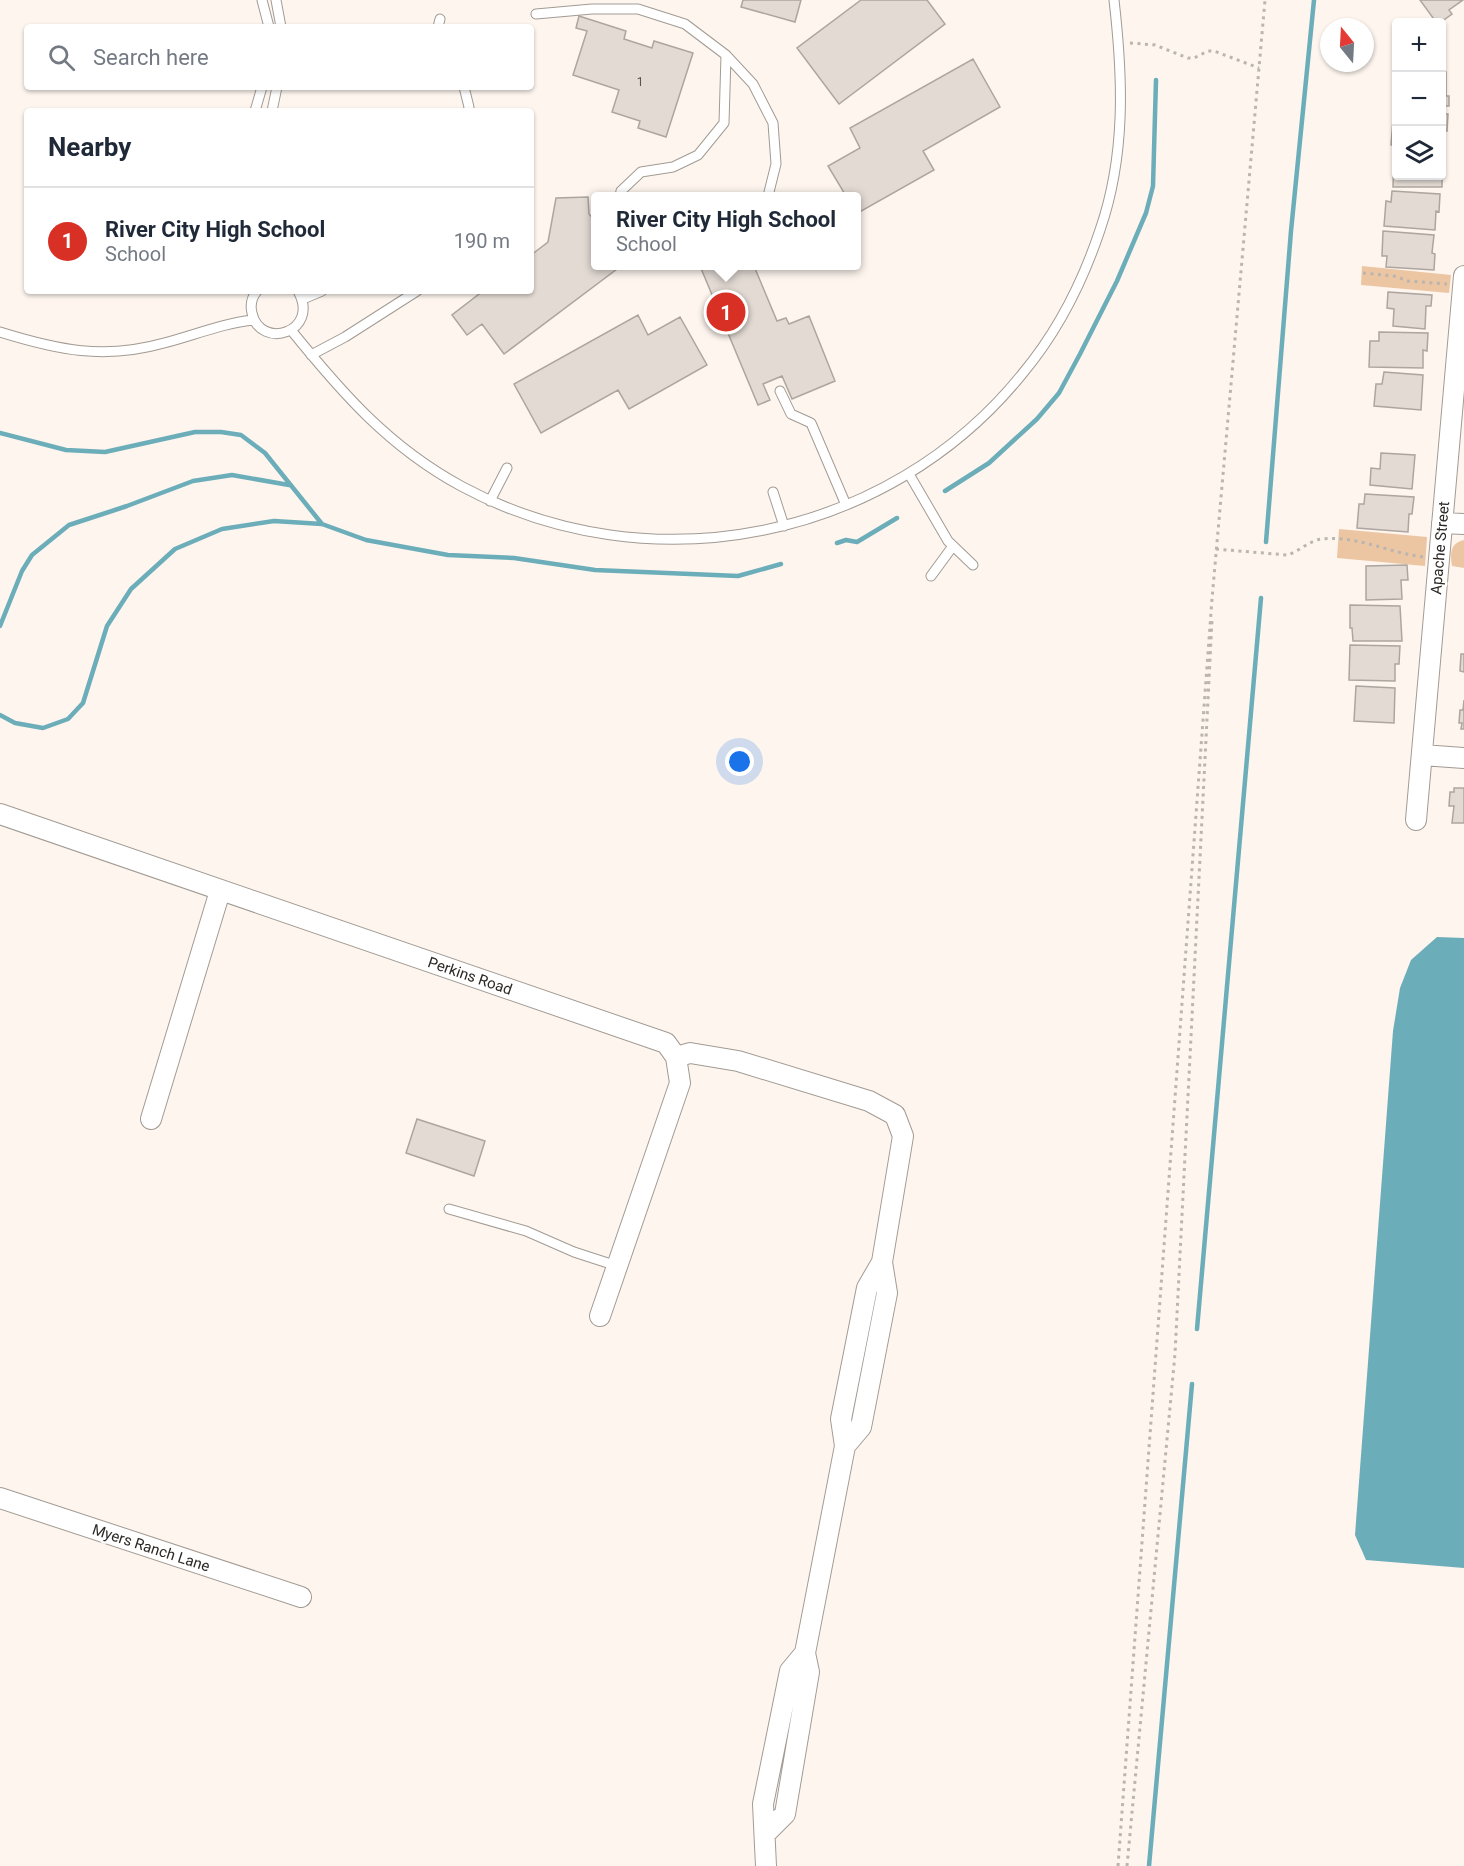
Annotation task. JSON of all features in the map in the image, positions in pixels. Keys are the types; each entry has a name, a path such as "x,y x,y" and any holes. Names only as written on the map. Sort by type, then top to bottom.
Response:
{"street":[{"name":"Apache Street","path":"1416,820 1440,560 1456,280"},
{"path":"1442,523 1464,524"},
{"path":"1422,755 1464,758"},
{"name":"Perkins Road","path":"0,814 666,1043 676,1057"},
{"path":"151,1119 219,891"},
{"path":"600,1316 680,1083 676,1057 690,1053 738,1061 869,1101 895,1115 903,1136 882,1262 887,1293 861,1427 845,1446 805,1653 809,1672 785,1814 765,1834 766,1866"},
{"name":"Myers Ranch Lane","path":"0,1498 301,1598"}],"lane":[{"path":"262,0 268,24"},
{"path":"276,0 280,24"},
{"path":"291,330 337,387 388,437 434,470 490,501 554,524 592,533 636,539 700,539 760,532 846,506 909,474 950,446 1004,396 1053,331 1083,275 1101,228 1118,151 1122,90 1114,0"},
{"path":"536,14 592,9 638,9 685,24 726,56 753,84 772,123 776,164 769,192"},
{"path":"621,192 641,172 673,167 698,155 724,123 726,56"},
{"path":"256,108 261,90"},
{"path":"273,108 276,90"},
{"path":"465,90 469,108"},
{"path":"256,294 251,303 254,320 266,332 275,334 291,330 298,325 304,308 301,295"},
{"path":"311,355 345,337 412,294"},
{"path":"0,332 60,349 82,352 123,351 163,344 232,322 254,320"},
{"path":"780,391 791,414 811,423 846,506"},
{"path":"490,501 507,468"},
{"path":"909,474 953,546 973,565"},
{"path":"773,492 784,526"},
{"path":"931,576 953,546"},
{"path":"449,1209 526,1231 574,1252 617,1266"}],"path":[{"path":"1118,1866 1216,549 1264,0"},
{"path":"1119,44 1155,45 1188,58 1214,51 1258,68"},
{"path":"1363,273 1394,276 1408,281 1456,280"},
{"path":"1216,549 1287,555 1315,541 1361,541 1395,553 1440,560"},
{"path":"1127,1866 1175,1354 1216,549"}],"shaded area":[{"path":"1362,266 1451,275 1449,293 1361,285"},
{"path":"1339,529 1427,537 1425,566 1337,558"},
{"path":"1464,540 1464,568 1452,566 1452,550 1459,541"}],"water":[{"path":"1437,937 1464,938 1464,1568 1366,1560 1355,1535 1393,1031 1400,988 1411,960"}],"building":[{"path":"743,0 801,0 795,22 741,7"},
{"path":"861,0 927,0 945,24 839,104 797,48"},
{"path":"1420,0 1463,0 1449,10 1452,14 1446,18 1433,18"},
{"path":"579,16 626,31 624,39 652,48 654,41 693,53 666,137 638,128 640,121 612,112 619,90 573,75 587,31 576,28"},
{"path":"973,59 1000,107 923,151 934,170 861,211 861,192 844,192 828,166 860,148 850,128"},
{"path":"1446,96 1449,96 1449,106 1446,106"},
{"path":"1446,114 1448,114 1447,131"},
{"path":"1393,180 1442,180 1442,187 1393,187"},
{"path":"1392,191 1440,194 1435,230 1384,226 1386,201 1391,202"},
{"path":"588,197 591,216 591,270 616,270 504,354 482,324 467,335 452,315 479,294 534,294 534,253 548,242 556,198"},
{"path":"1383,231 1434,235 1432,253 1435,254 1434,270 1386,267 1387,256 1382,256"},
{"path":"702,270 756,270 777,321 786,318 789,324 809,316 835,381 792,399 782,376 763,384 770,400 758,405"},
{"path":"1388,292 1432,295 1431,306 1426,306 1425,329 1393,326 1394,309 1387,308"},
{"path":"638,315 648,335 680,317 707,365 629,409 618,390 541,433 514,384"},
{"path":"1379,332 1428,333 1427,351 1423,350 1423,368 1369,367 1370,341 1379,341"},
{"path":"1384,372 1423,375 1421,410 1374,406 1376,384 1382,384"},
{"path":"1381,453 1415,455 1412,489 1370,485 1371,468 1380,469"},
{"path":"1365,494 1414,497 1412,514 1409,514 1408,532 1357,528 1359,504 1364,504"},
{"path":"1407,565 1408,580 1401,580 1402,599 1366,600 1366,566"},
{"path":"1350,605 1400,606 1402,641 1353,641 1352,628 1350,628"},
{"path":"1350,645 1400,646 1399,664 1395,664 1395,681 1349,680"},
{"path":"1461,654 1464,654 1464,672 1460,671"},
{"path":"1356,686 1395,688 1394,723 1354,721"},
{"path":"1464,700 1464,729 1461,729 1460,710 1463,710"},
{"path":"1454,788 1464,788 1464,823 1452,823 1454,806 1449,806 1450,792 1454,792"},
{"path":"417,1119 485,1141 474,1176 406,1153"}],"waterway":[{"path":"1266,542 1291,231 1314,0"},
{"path":"945,491 989,463 1037,419 1059,393 1080,354 1117,281 1146,213 1153,186 1156,80"},
{"path":"0,433 66,450 105,452 195,432 241,435 265,453 322,524"},
{"path":"0,626 22,571 32,555 69,525 193,481 232,475 289,485"},
{"path":"837,543 846,540 857,542 897,518"},
{"path":"0,715 15,723 43,728 68,719 83,703 107,626 131,589 175,549 222,529 274,521 322,524 366,540 448,555 514,558 595,570 738,576 781,564"},
{"path":"1197,1329 1261,598"},
{"path":"1149,1866 1192,1384"}],"place":[{"name":"River City High School","path":"726,312"}]}
